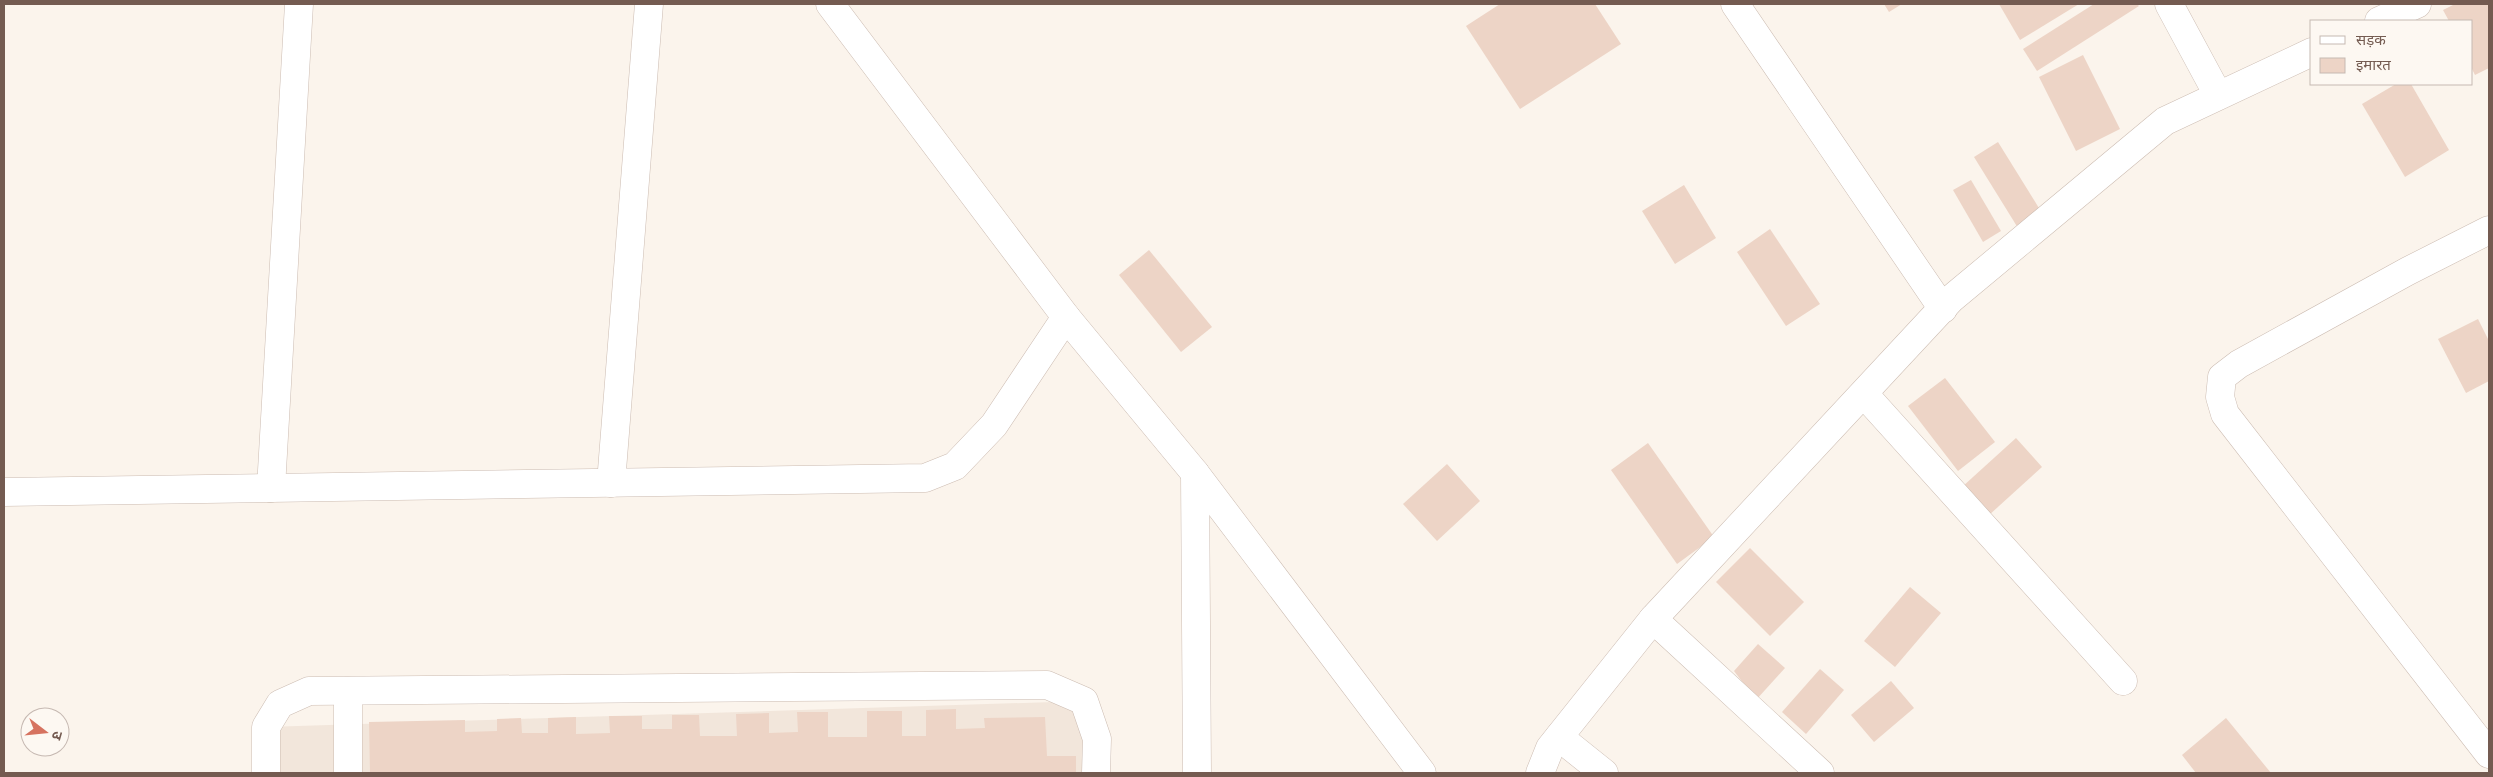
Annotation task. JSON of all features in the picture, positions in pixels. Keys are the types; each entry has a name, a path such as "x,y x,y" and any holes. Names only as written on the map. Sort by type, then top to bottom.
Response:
{"street":[{"path":"271,488 299,4"},
{"path":"611,483 649,4"},
{"path":"830,4 1066,317 1195,473 1422,773"},
{"path":"1735,4 1943,308"},
{"path":"2169,4 2218,95"},
{"path":"2380,20 2417,4"},
{"path":"1540,773 1550,748 1653,619 1943,308 2165,120 2310,53"},
{"path":"2489,230 2408,271 2239,364 2222,377 2220,397 2225,414 2489,754"},
{"path":"4,492 925,478 955,466 994,425 1066,317"},
{"path":"1864,394 2123,681"},
{"path":"1195,473 1197,773"},
{"path":"1653,619 1820,773"},
{"path":"266,773 266,727 280,704 309,691 1046,685 1084,700 1097,739 1096,773"},
{"path":"348,691 348,773"},
{"path":"1559,737 1604,773"}],"shaded area":[{"path":"1084,701 1085,773 266,773 266,727"}],"building":[{"path":"1500,4 1595,4 1621,44 1520,109 1466,26"},
{"path":"1884,4 1902,4 1889,12"},
{"path":"1999,4 2079,4 2020,40"},
{"path":"2094,4 2137,4 2139,6 2037,71 2023,49"},
{"path":"2455,4 2489,4 2489,68 2475,75 2473,71 2473,20 2448,20 2443,10"},
{"path":"2083,55 2120,129 2076,151 2039,77"},
{"path":"2394,85 2412,85 2449,150 2405,177 2362,104"},
{"path":"1998,142 2042,213 2018,228 1974,157"},
{"path":"1971,180 2001,231 1983,242 1953,190"},
{"path":"1684,185 1716,238 1675,264 1642,211"},
{"path":"1770,229 1820,304 1786,326 1737,252"},
{"path":"1149,250 1212,327 1181,352 1119,275"},
{"path":"2478,319 2489,341 2489,381 2466,393 2438,339"},
{"path":"1945,378 1995,442 1958,471 1908,406"},
{"path":"2016,438 2042,467 1988,516 1962,487"},
{"path":"1648,443 1714,537 1677,564 1611,470"},
{"path":"1447,464 1480,501 1437,541 1403,504"},
{"path":"1750,548 1804,602 1770,636 1716,582"},
{"path":"1910,587 1941,613 1895,667 1864,641"},
{"path":"1758,644 1785,668 1756,700 1734,671"},
{"path":"1820,669 1844,690 1806,734 1782,712"},
{"path":"1891,681 1914,708 1874,742 1851,715"},
{"path":"956,709 956,729 985,728 984,718 1045,717 1047,756 1076,756 1076,773 370,773 369,722 465,720 465,732 497,731 497,719 521,718 522,733 548,733 548,718 576,717 576,734 610,733 609,716 642,716 642,729 672,729 672,715 699,715 700,736 737,736 736,714 769,713 769,733 798,732 797,712 828,712 828,737 867,737 867,711 902,711 902,736 926,736 926,710"},
{"path":"2226,718 2271,773 2196,773 2182,755"}]}
